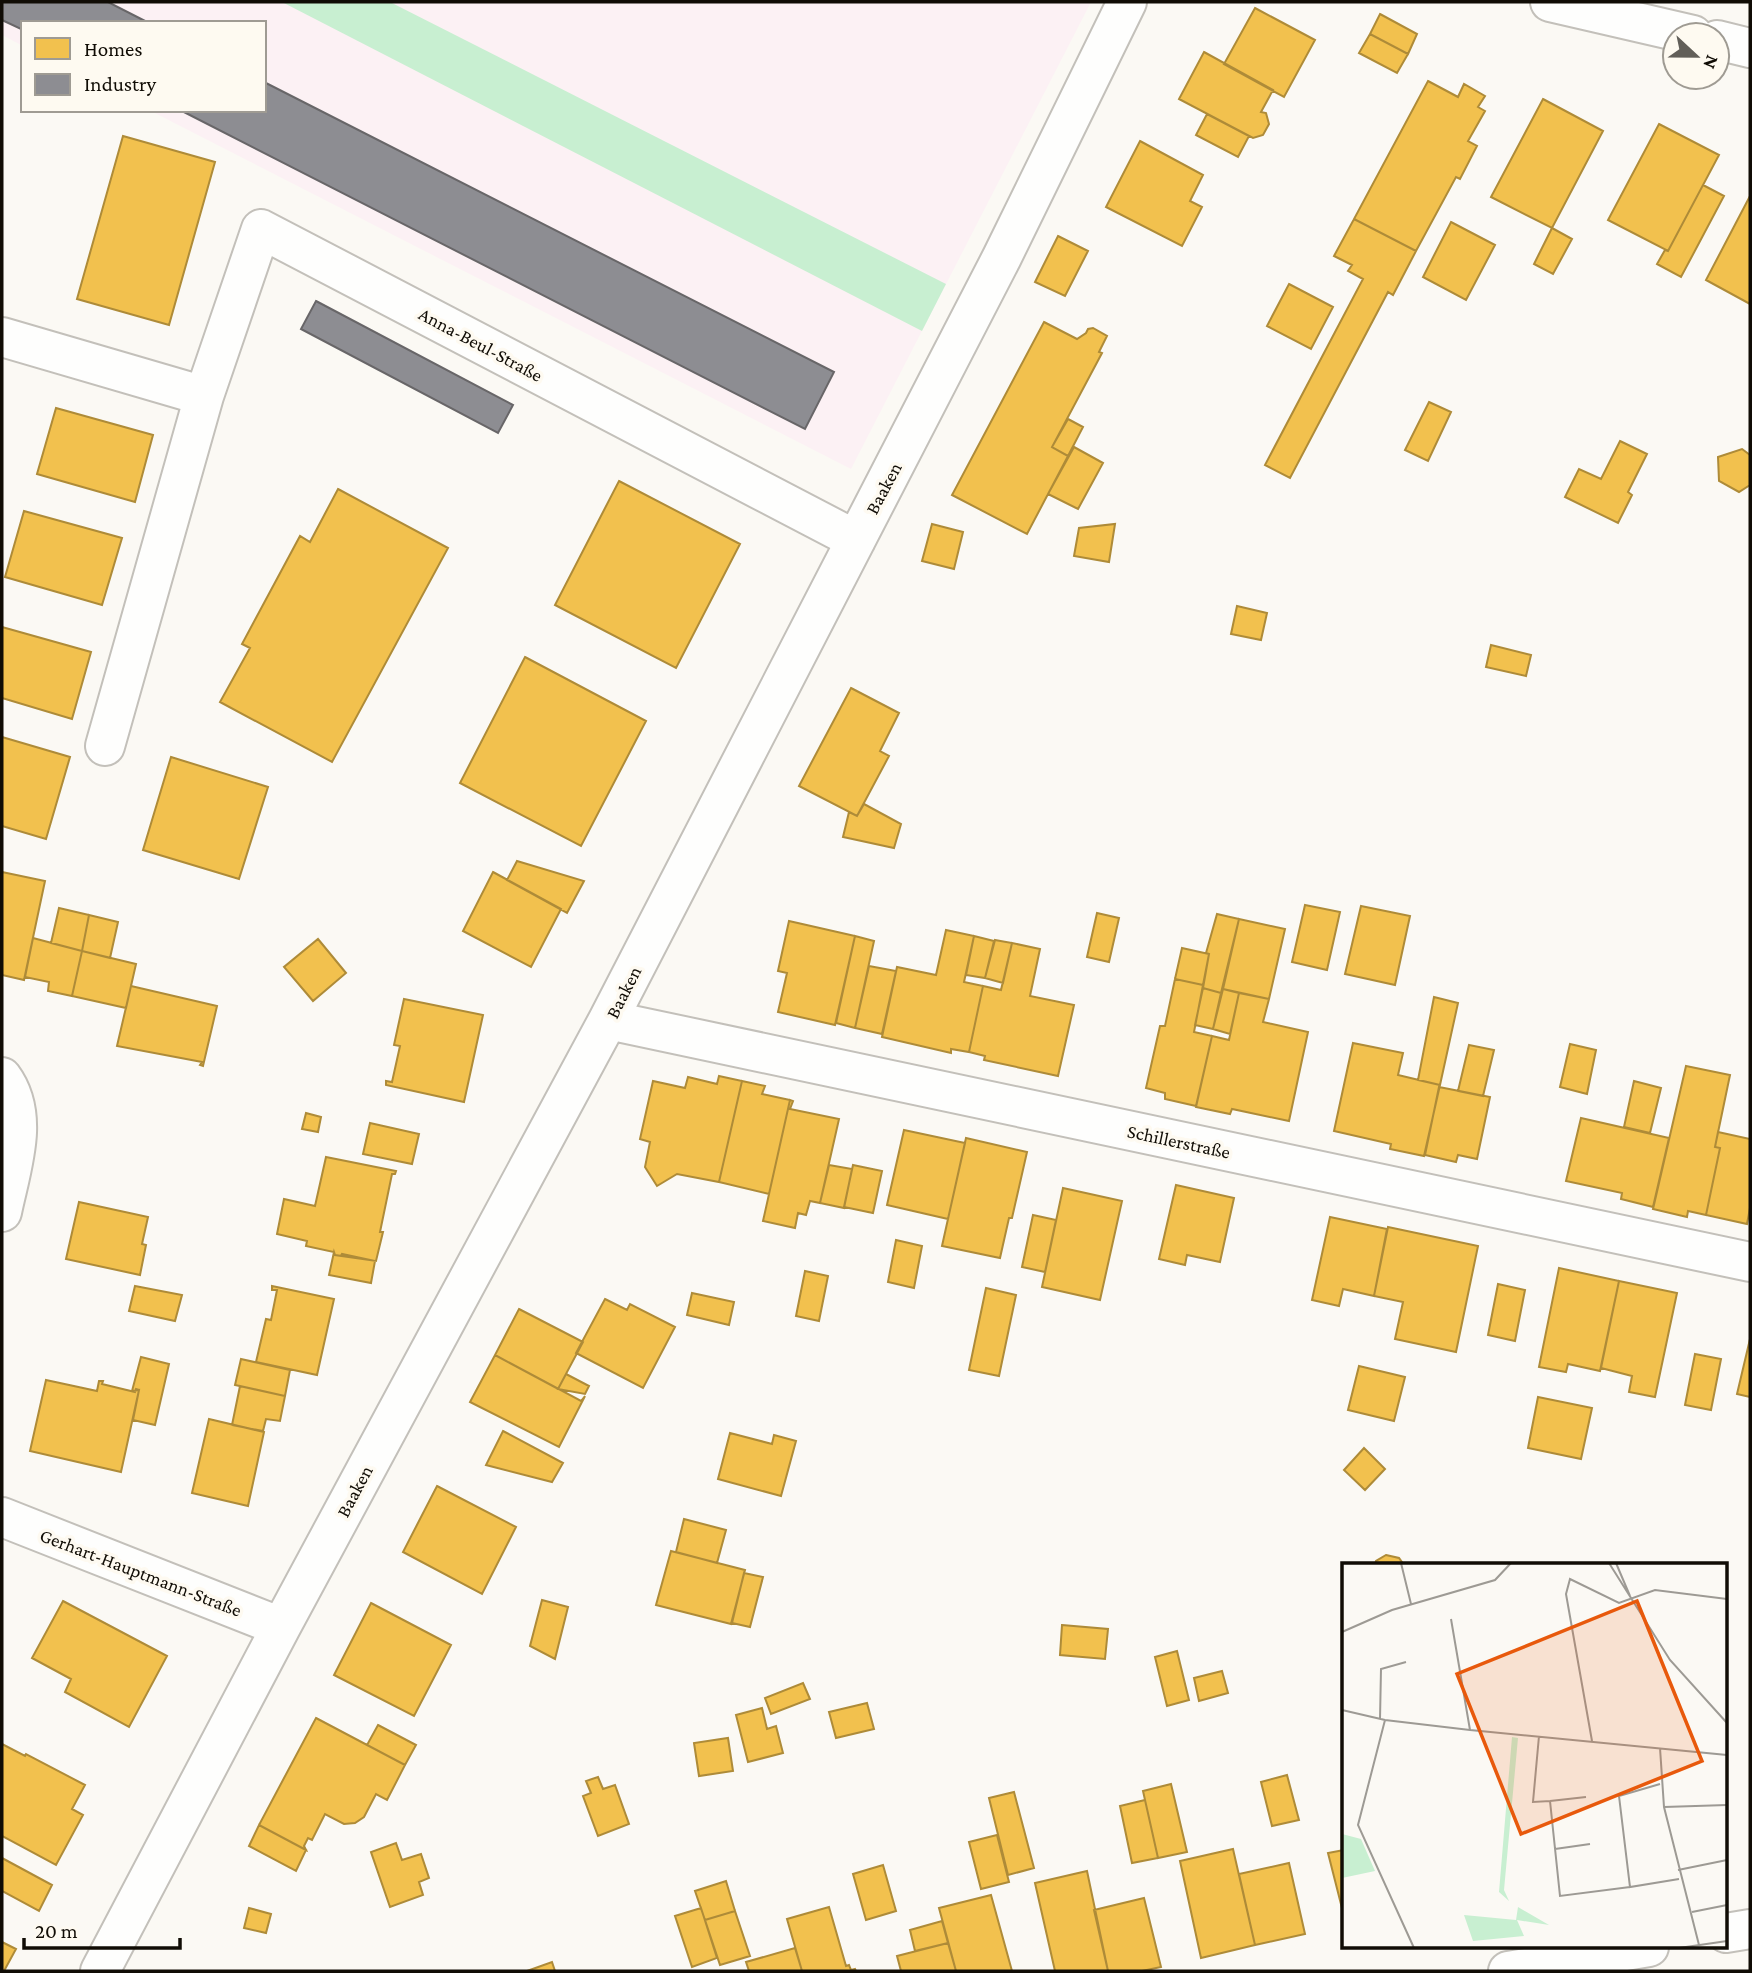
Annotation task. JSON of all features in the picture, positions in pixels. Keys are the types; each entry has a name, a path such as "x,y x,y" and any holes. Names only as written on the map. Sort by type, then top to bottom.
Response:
{"street":[{"name":"Baaken","path":"100,1971 281,1627 608,1020 1002,257 1127,2"},
{"path":"1550,2 1661,28"},
{"path":"1731,43 1750,48"},
{"name":"Anna-Beul-Straße","path":"105,746 204,396 261,229 856,540"},
{"path":"2,337 204,396"},
{"name":"Schillerstraße","path":"608,1020 1750,1262"},
{"path":"2,1077 16,1106 17,1135 2,1212"},
{"name":"Gerhart-Hauptmann-Straße","path":"2,1517 281,1627"},
{"path":"1728,1933 1750,1929"},
{"path":"1508,1971 1643,1948"}],"shaded area":[{"path":"2,2 1091,2 851,469 153,112 266,112 266,21 21,21 21,45 2,35"}],"green space":[{"path":"282,2 390,2 946,284 922,331"}],"building: Homes":[{"path":"1255,8 1315,40 1284,97 1224,64"},
{"path":"1380,14 1417,34 1408,54 1370,34"},
{"path":"1370,34 1408,54 1397,73 1359,53"},
{"path":"1204,52 1273,90 1261,112 1266,113 1269,124 1263,135 1253,138 1179,99"},
{"path":"1428,81 1458,97 1464,84 1485,96 1478,107 1485,111 1468,141 1477,146 1460,179 1456,177 1416,251 1354,219"},
{"path":"1543,99 1603,131 1552,228 1491,197"},
{"path":"1207,114 1249,136 1238,157 1196,135"},
{"path":"1659,124 1719,155 1668,251 1608,220"},
{"path":"123,136 215,162 169,325 77,299"},
{"path":"1140,141 1203,175 1190,201 1202,207 1182,246 1106,207"},
{"path":"1703,185 1724,196 1681,277 1657,264 1665,250 1668,251"},
{"path":"1750,196 1750,304 1706,280"},
{"path":"1354,219 1416,251 1393,295 1388,292 1290,478 1265,465 1363,279 1348,271 1352,265 1334,256"},
{"path":"1451,222 1495,245 1466,300 1423,277"},
{"path":"1552,228 1572,239 1553,274 1534,264"},
{"path":"1058,236 1088,251 1065,296 1035,282"},
{"path":"1289,284 1333,307 1311,349 1267,326"},
{"path":"1044,322 1077,339 1093,328 1107,336 1099,352 1102,353 1052,447 1068,456 1027,534 952,495"},
{"path":"1429,402 1451,412 1428,461 1405,450"},
{"path":"56,408 153,435 135,502 37,474"},
{"path":"1068,419 1083,427 1068,456 1052,447"},
{"path":"1620,441 1647,454 1628,492 1632,495 1618,523 1565,497 1579,469 1601,479"},
{"path":"1074,447 1103,463 1078,509 1048,494"},
{"path":"1742,449 1750,455 1750,485 1739,492 1719,481 1718,457"},
{"path":"619,481 740,544 676,668 555,605"},
{"path":"338,489 448,548 332,762 220,702 250,648 242,644 300,536 310,542"},
{"path":"24,511 122,538 102,605 5,577"},
{"path":"932,524 963,532 954,569 922,561"},
{"path":"1115,524 1109,562 1074,556 1079,528"},
{"path":"1237,606 1267,613 1261,640 1231,634"},
{"path":"2,627 91,652 72,719 2,698"},
{"path":"1491,645 1531,655 1526,676 1486,667"},
{"path":"525,657 646,721 581,846 460,783"},
{"path":"851,688 899,713 880,751 889,756 857,816 799,786"},
{"path":"2,737 70,757 46,839 2,826"},
{"path":"171,757 268,787 239,879 143,850"},
{"path":"864,804 901,824 894,848 843,837 849,812 857,816"},
{"path":"517,861 584,881 567,913 507,880"},
{"path":"2,872 45,881 24,980 2,975"},
{"path":"493,872 561,909 531,967 463,931"},
{"path":"1305,905 1340,912 1327,970 1292,962"},
{"path":"1361,906 1410,916 1395,985 1345,974"},
{"path":"59,908 89,915 82,951 51,943"},
{"path":"1097,913 1119,918 1109,962 1087,957"},
{"path":"1217,914 1239,919 1221,993 1203,988 1209,954 1206,953"},
{"path":"89,915 118,922 110,958 82,951"},
{"path":"1239,919 1285,929 1269,999 1223,989"},
{"path":"789,921 855,936 835,1025 778,1012 787,973 778,971"},
{"path":"946,930 974,936 964,982 983,986 969,1052 951,1049 951,1053 882,1037 897,967 936,975"},
{"path":"855,936 874,941 855,1028 836,1023"},
{"path":"974,936 994,941 985,978 966,975"},
{"path":"33,938 82,951 72,996 48,991 49,982 25,977"},
{"path":"318,939 346,973 313,1001 284,967"},
{"path":"995,940 1012,943 1003,983 985,978"},
{"path":"1012,943 1040,949 1030,996 1074,1005 1058,1076 984,1060 985,1056 969,1052 983,986 1001,990"},
{"path":"1182,948 1209,954 1203,985 1175,979"},
{"path":"82,951 136,964 126,1008 72,996"},
{"path":"869,966 896,971 882,1034 855,1028"},
{"path":"1175,979 1203,985 1194,1032 1212,1036 1196,1106 1165,1099 1165,1093 1146,1088 1160,1026 1165,1026"},
{"path":"131,986 217,1006 203,1066 200,1065 202,1062 117,1046"},
{"path":"1203,988 1221,993 1213,1029 1195,1025"},
{"path":"1223,989 1239,993 1230,1034 1213,1029"},
{"path":"1239,993 1269,999 1263,1022 1308,1032 1289,1121 1232,1109 1230,1114 1196,1107 1212,1036 1229,1040"},
{"path":"1434,997 1458,1003 1440,1085 1418,1080"},
{"path":"404,999 483,1015 464,1102 386,1085 386,1081 392,1082 400,1046 394,1045"},
{"path":"1353,1043 1403,1053 1398,1075 1440,1085 1424,1156 1390,1149 1391,1144 1334,1131"},
{"path":"1570,1044 1596,1050 1587,1094 1560,1087"},
{"path":"1469,1045 1494,1050 1483,1096 1458,1091"},
{"path":"1686,1066 1730,1075 1715,1147 1720,1148 1706,1215 1688,1211 1687,1217 1653,1209"},
{"path":"719,1076 742,1081 719,1182 677,1174 657,1186 645,1167 650,1142 640,1139 653,1081 685,1088 688,1077 717,1084"},
{"path":"742,1081 765,1086 762,1094 790,1100 769,1194 719,1182"},
{"path":"1634,1081 1661,1088 1650,1133 1624,1127"},
{"path":"1439,1087 1490,1097 1477,1159 1458,1155 1456,1162 1425,1155"},
{"path":"790,1100 793,1101 790,1109 839,1119 820,1203 810,1201 806,1215 798,1213 795,1228 763,1221"},
{"path":"306,1113 321,1117 318,1132 302,1129"},
{"path":"1581,1118 1669,1138 1653,1207 1621,1199 1622,1193 1566,1181"},
{"path":"370,1123 419,1134 412,1164 363,1154"},
{"path":"904,1130 965,1143 948,1219 887,1205"},
{"path":"1718,1132 1750,1139 1750,1208 1747,1224 1706,1215 1720,1148 1715,1147"},
{"path":"966,1138 1027,1152 1000,1258 942,1246"},
{"path":"326,1157 396,1171 392,1174 376,1261 335,1255 334,1252 306,1246 307,1241 277,1234 284,1199 315,1206"},
{"path":"829,1165 852,1169 844,1208 820,1203"},
{"path":"853,1165 882,1171 873,1213 844,1207"},
{"path":"1176,1185 1234,1198 1220,1262 1187,1255 1185,1265 1159,1259"},
{"path":"1063,1188 1122,1201 1100,1300 1042,1287"},
{"path":"79,1202 148,1217 142,1244 146,1245 140,1275 66,1259"},
{"path":"1033,1215 1056,1220 1045,1272 1022,1267"},
{"path":"1330,1217 1387,1229 1374,1296 1343,1289 1339,1306 1312,1300"},
{"path":"1388,1227 1478,1246 1456,1352 1395,1339 1403,1302 1374,1296"},
{"path":"896,1240 922,1246 914,1288 888,1282"},
{"path":"334,1252 335,1255 375,1261 371,1283 329,1275"},
{"path":"1559,1268 1619,1281 1600,1371 1568,1364 1566,1372 1539,1367"},
{"path":"805,1271 828,1276 819,1321 796,1316"},
{"path":"1619,1281 1677,1293 1655,1397 1629,1392 1632,1376 1601,1368"},
{"path":"1498,1284 1525,1290 1515,1341 1488,1335"},
{"path":"135,1286 182,1295 175,1321 129,1311"},
{"path":"272,1286 334,1299 317,1375 256,1362 266,1319 271,1320 277,1290 272,1290"},
{"path":"986,1288 1016,1295 999,1376 969,1370"},
{"path":"692,1293 734,1302 729,1325 687,1315"},
{"path":"605,1299 627,1310 630,1304 675,1327 643,1388 576,1353"},
{"path":"519,1309 583,1342 558,1389 495,1355"},
{"path":"1750,1339 1750,1397 1737,1394"},
{"path":"1695,1354 1721,1359 1711,1410 1685,1405"},
{"path":"495,1355 581,1401 585,1396 559,1447 470,1402"},
{"path":"141,1357 169,1364 155,1425 133,1420 139,1390 132,1391"},
{"path":"241,1359 290,1370 285,1396 235,1385"},
{"path":"1359,1366 1405,1377 1394,1421 1348,1410"},
{"path":"566,1374 589,1386 585,1394 558,1389"},
{"path":"46,1380 97,1391 99,1381 135,1392 136,1389 139,1390 121,1472 30,1451"},
{"path":"240,1386 285,1396 280,1421 266,1419 263,1431 232,1425"},
{"path":"1538,1397 1592,1408 1581,1459 1528,1448"},
{"path":"209,1419 264,1432 248,1506 192,1493"},
{"path":"503,1431 563,1463 552,1482 486,1465"},
{"path":"730,1433 772,1444 774,1435 796,1441 781,1496 718,1479"},
{"path":"1364,1448 1385,1469 1365,1490 1344,1470"},
{"path":"437,1486 516,1527 482,1594 403,1552"},
{"path":"684,1519 726,1530 717,1563 676,1552"},
{"path":"671,1551 745,1570 731,1624 656,1605"},
{"path":"1386,1555 1399,1558 1403,1563 1376,1563"},
{"path":"744,1573 763,1577 750,1627 732,1623"},
{"path":"542,1600 568,1607 555,1659 530,1646"},
{"path":"63,1601 167,1656 129,1727 65,1692 71,1679 32,1658"},
{"path":"371,1603 451,1645 414,1716 334,1675"},
{"path":"1062,1625 1108,1629 1105,1659 1060,1655"},
{"path":"1177,1651 1189,1700 1167,1706 1155,1657"},
{"path":"1222,1671 1228,1693 1199,1701 1194,1678"},
{"path":"803,1683 810,1699 771,1714 765,1698"},
{"path":"867,1703 874,1729 836,1738 829,1712"},
{"path":"762,1708 767,1729 776,1726 783,1753 748,1762 736,1715"},
{"path":"316,1718 405,1765 387,1800 376,1794 364,1817 355,1823 344,1824 325,1814 312,1840 308,1838 304,1846 306,1850 259,1825"},
{"path":"378,1725 416,1745 405,1765 367,1745"},
{"path":"728,1738 733,1771 699,1776 694,1743"},
{"path":"2,1744 85,1785 72,1809 83,1815 56,1865 2,1836"},
{"path":"1287,1775 1299,1820 1272,1826 1261,1782"},
{"path":"598,1777 603,1789 615,1785 629,1824 598,1836 583,1796 591,1793 586,1781"},
{"path":"1171,1784 1187,1852 1158,1858 1143,1791"},
{"path":"1014,1792 1034,1868 1008,1875 989,1798"},
{"path":"1145,1800 1158,1858 1132,1863 1120,1806"},
{"path":"259,1825 306,1850 296,1871 249,1846"},
{"path":"997,1835 1009,1882 981,1889 969,1842"},
{"path":"396,1843 402,1860 421,1854 429,1878 419,1882 423,1895 390,1907 371,1852"},
{"path":"1233,1849 1255,1945 1201,1958 1180,1861"},
{"path":"1342,1850 1342,1908 1328,1853"},
{"path":"2,1858 52,1885 39,1911 2,1891"},
{"path":"1289,1863 1305,1934 1255,1945 1239,1874"},
{"path":"883,1865 896,1911 866,1920 853,1874"},
{"path":"1087,1871 1108,1971 1055,1971 1035,1883"},
{"path":"726,1881 735,1911 705,1920 695,1891"},
{"path":"991,1895 1012,1971 956,1971 939,1908"},
{"path":"1144,1898 1161,1967 1142,1971 1108,1971 1094,1910"},
{"path":"829,1907 846,1966 849,1965 851,1970 856,1971 802,1971 787,1919"},
{"path":"249,1908 271,1914 266,1933 244,1928"},
{"path":"701,1908 717,1958 692,1967 675,1916"},
{"path":"735,1911 750,1956 720,1965 705,1920"},
{"path":"942,1921 948,1943 915,1951 910,1930"},
{"path":"2,1942 16,1949 4,1971 2,1971"},
{"path":"948,1943 956,1971 901,1971 897,1956"},
{"path":"795,1948 802,1971 749,1971 746,1962"},
{"path":"552,1962 555,1971 527,1971"}],"building: Industry":[{"path":"2,2 108,2 145,21 21,21 21,29 2,20"},
{"path":"266,83 834,372 805,429 184,112 266,112"},
{"path":"316,301 513,405 498,433 301,329"}]}
